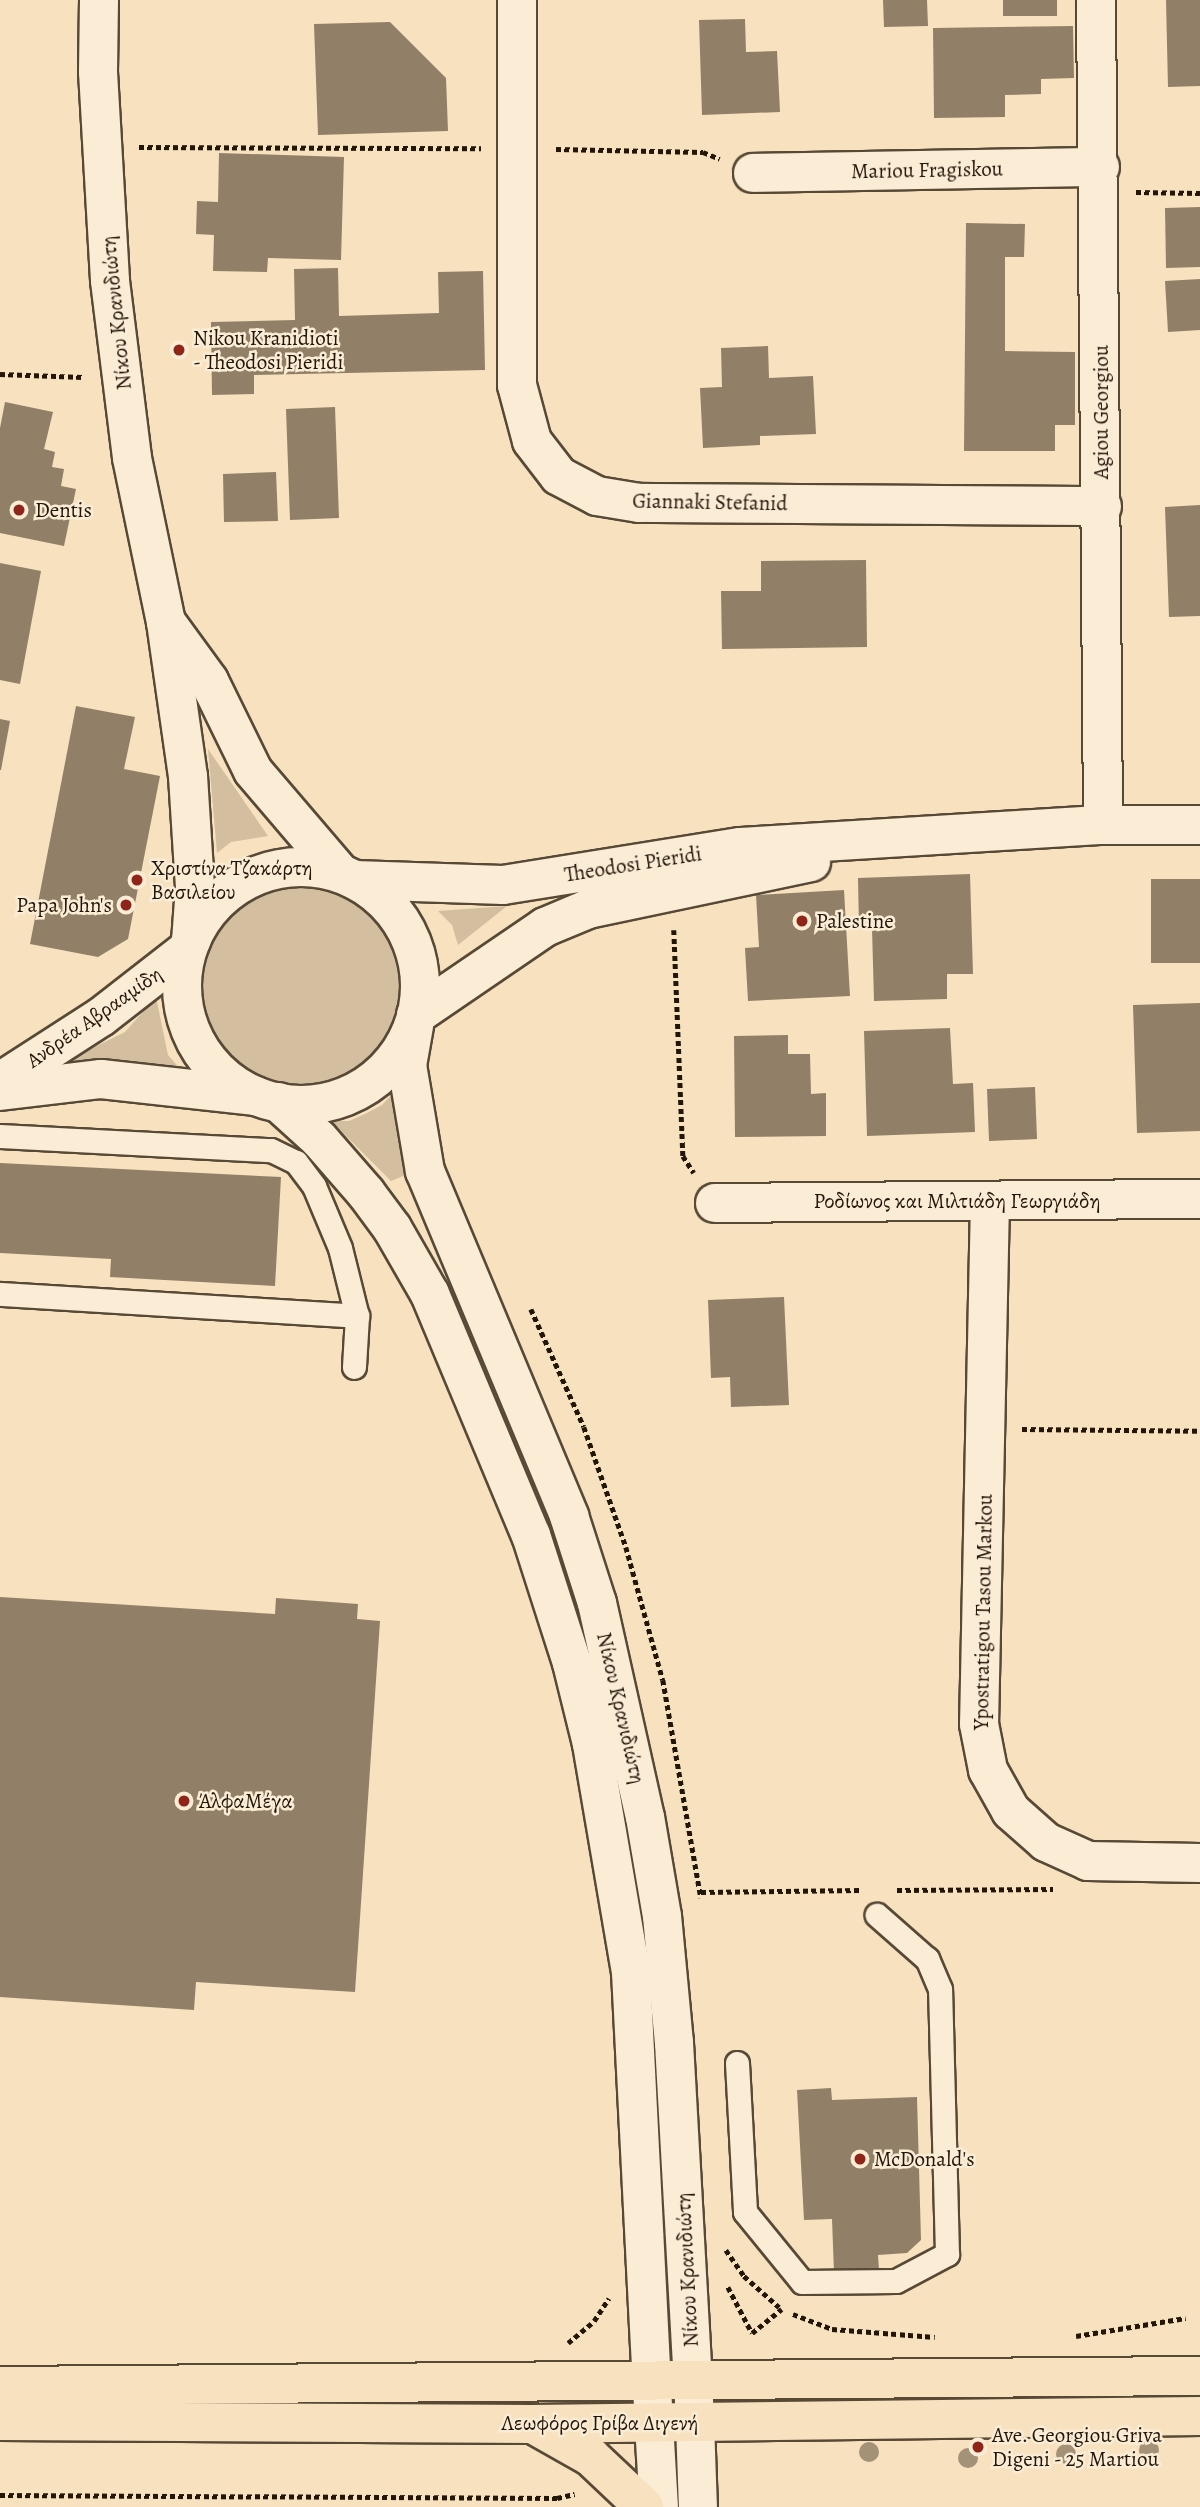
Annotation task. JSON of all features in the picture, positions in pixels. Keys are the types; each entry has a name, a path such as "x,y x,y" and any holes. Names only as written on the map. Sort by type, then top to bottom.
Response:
{"main road":[{"name":"Λεωφόρος Γρίβα Διγενή","path":"0,2386 1200,2376"},
{"name":"Λεωφόρος Γρίβα Διγενή","path":"0,2421 654,2424 1200,2416"},
{"path":"531,2424 582,2450 644,2507"}],"street":[{"name":"Νίκου Κρανιδιώτη","path":"99,0 102,146 110,281 146,538 166,622 194,841 189,946"},
{"name":"Giannaki Stefanid","path":"517,0 517,386 532,441 559,476 597,496 639,503 1102,506"},
{"name":"Agiou Georgiou","path":"1096,0 1100,179 1103,825"},
{"name":"Mariou Fragiskou","path":"753,173 1100,179"},
{"name":"Νίκου Κρανιδιώτη","path":"166,622 209,681 253,771 348,877"},
{"name":"Theodosi Pieridi","path":"348,877 503,885 741,847 912,839 1103,825 1200,825"},
{"name":"Theodosi Pieridi","path":"415,1021 545,927 588,909 912,839"},
{"path":"284,868 348,877 389,906 412,942 421,985 415,1021 383,1072 352,1094 315,1104 267,1099 219,1072 193,1037 182,994 189,946 213,906 245,881 284,868"},
{"name":"Ανδρέα Αβρααμίδη","path":"0,1082 101,1017 189,946"},
{"name":"Νίκου Κρανιδιώτη","path":"415,1021 407,1065 425,1171 569,1516 597,1603 645,1817 662,1916 674,2043 698,2507"},
{"name":"Ανδρέα Αβρααμίδη","path":"0,1091 101,1080 267,1099"},
{"name":"Νίκου Κρανιδιώτη","path":"267,1099 319,1139 366,1193 393,1227 430,1294 531,1535 572,1663 592,1744 631,1972 659,2507"},
{"name":"Ροδίωνος και Μιλτιάδη Γεωργιάδη","path":"715,1203 1200,1199"},
{"name":"Ypostratigou Tasou Markou","path":"990,1201 979,1724 988,1770 1011,1811 1046,1842 1088,1861 1200,1863"}],"lane":[{"path":"0,1136 271,1150 296,1162 314,1186 340,1248 357,1316 354,1367"},
{"path":"0,1294 357,1316"},
{"path":"737,2063 745,2212 802,2282 896,2280 947,2254 940,1989 927,1959 877,1915"}],"path":[{"path":"102,146 517,148 703,152 753,173"},
{"path":"1100,179 1200,192"},
{"path":"0,374 122,381"},
{"path":"673,891 683,1156 715,1203"},
{"path":"986,1429 1200,1431"},
{"path":"726,2249 744,2276 782,2309 832,2329 947,2337"},
{"path":"752,2333 782,2309"},
{"path":"1073,2336 1186,2318"},
{"path":"0,2495 557,2498 581,2492"}],"shaded area":[{"path":"208,749 268,836 231,842 217,853"},
{"path":"302,885 341,893 358,902 373,915 386,930 395,947 403,986 395,1025 386,1042 373,1057 358,1070 341,1079 302,1087 263,1079 246,1070 231,1057 218,1042 209,1025 201,986 209,947 218,930 231,915 246,902 263,893"},
{"path":"507,906 458,945 452,925 438,911"},
{"path":"156,997 168,1055 191,1081 54,1067 125,1032"},
{"path":"398,1088 410,1173 391,1181 331,1121 349,1121 365,1114 382,1105"}],"building":[{"path":"883,0 927,0 928,26 884,27"},
{"path":"1003,0 1057,0 1057,16 1003,16"},
{"path":"1166,0 1200,0 1200,86 1168,87"},
{"path":"745,19 746,52 777,51 780,112 702,115 699,20"},
{"path":"390,22 446,78 448,131 318,135 314,24"},
{"path":"1073,26 1074,78 1041,79 1041,94 1005,95 1005,117 934,118 933,28"},
{"path":"219,153 344,157 341,260 268,258 267,272 213,271 214,235 196,234 197,201 218,202"},
{"path":"1200,207 1200,267 1166,268 1165,208"},
{"path":"966,223 1025,224 1024,257 1005,257 1005,351 1075,352 1075,425 1055,425 1055,451 964,451"},
{"path":"338,268 339,316 439,313 438,272 483,271 485,370 254,375 254,394 212,395 211,322 295,320 294,269"},
{"path":"1200,279 1200,330 1168,332 1165,281"},
{"path":"768,346 769,378 813,376 816,434 760,436 760,445 703,448 700,388 722,387 721,348"},
{"path":"5,402 53,412 44,449 55,452 52,467 64,469 61,486 76,489 64,546 0,533 0,428"},
{"path":"335,407 339,518 290,520 286,409"},
{"path":"276,472 278,521 224,522 223,474"},
{"path":"1200,505 1200,616 1169,617 1165,507"},
{"path":"866,560 867,647 722,649 721,591 761,591 761,561"},
{"path":"0,563 41,571 20,684 0,680"},
{"path":"76,706 135,717 124,769 160,776 128,939 98,957 30,944"},
{"path":"0,719 10,721 1,770 0,770"},
{"path":"970,874 973,974 947,974 947,999 874,1001 872,928 859,929 858,878"},
{"path":"1151,879 1200,879 1200,963 1151,963"},
{"name":"Palestine","path":"844,890 850,996 748,1001 745,948 759,947 756,895"},
{"path":"1200,1003 1200,1131 1137,1133 1133,1005"},
{"path":"950,1028 953,1084 973,1083 975,1132 867,1136 864,1031"},
{"path":"788,1035 788,1054 810,1054 811,1094 826,1093 826,1136 735,1137 734,1036"},
{"path":"1035,1087 1037,1139 989,1141 987,1089"},
{"path":"0,1163 281,1177 275,1286 110,1277 111,1259 0,1253"},
{"path":"784,1297 789,1405 731,1407 730,1377 711,1378 708,1300"},
{"name":"ΆλφαΜέγα","path":"0,1597 275,1614 276,1598 358,1604 357,1619 380,1621 355,1992 196,1982 194,2010 0,1997"},
{"name":"McDonald's","path":"831,2088 832,2100 917,2097 921,2240 907,2253 878,2255 879,2270 834,2273 832,2219 804,2220 797,2090"}],"place":[{"name":"Nikou Kranidioti - Theodosi Pieridi","path":"179,350"},
{"name":"Dentis","path":"19,510"},
{"name":"Χριστίνα Τζακάρτη Βασιλείου","path":"137,880"},
{"name":"Papa John's","path":"126,905"},
{"name":"Palestine","path":"802,921"},
{"name":"ΆλφαΜέγα","path":"184,1801"},
{"name":"McDonald's","path":"860,2159"},
{"name":"Ave. Georgiou Griva Digeni - 25 Martiou","path":"978,2447"}]}
